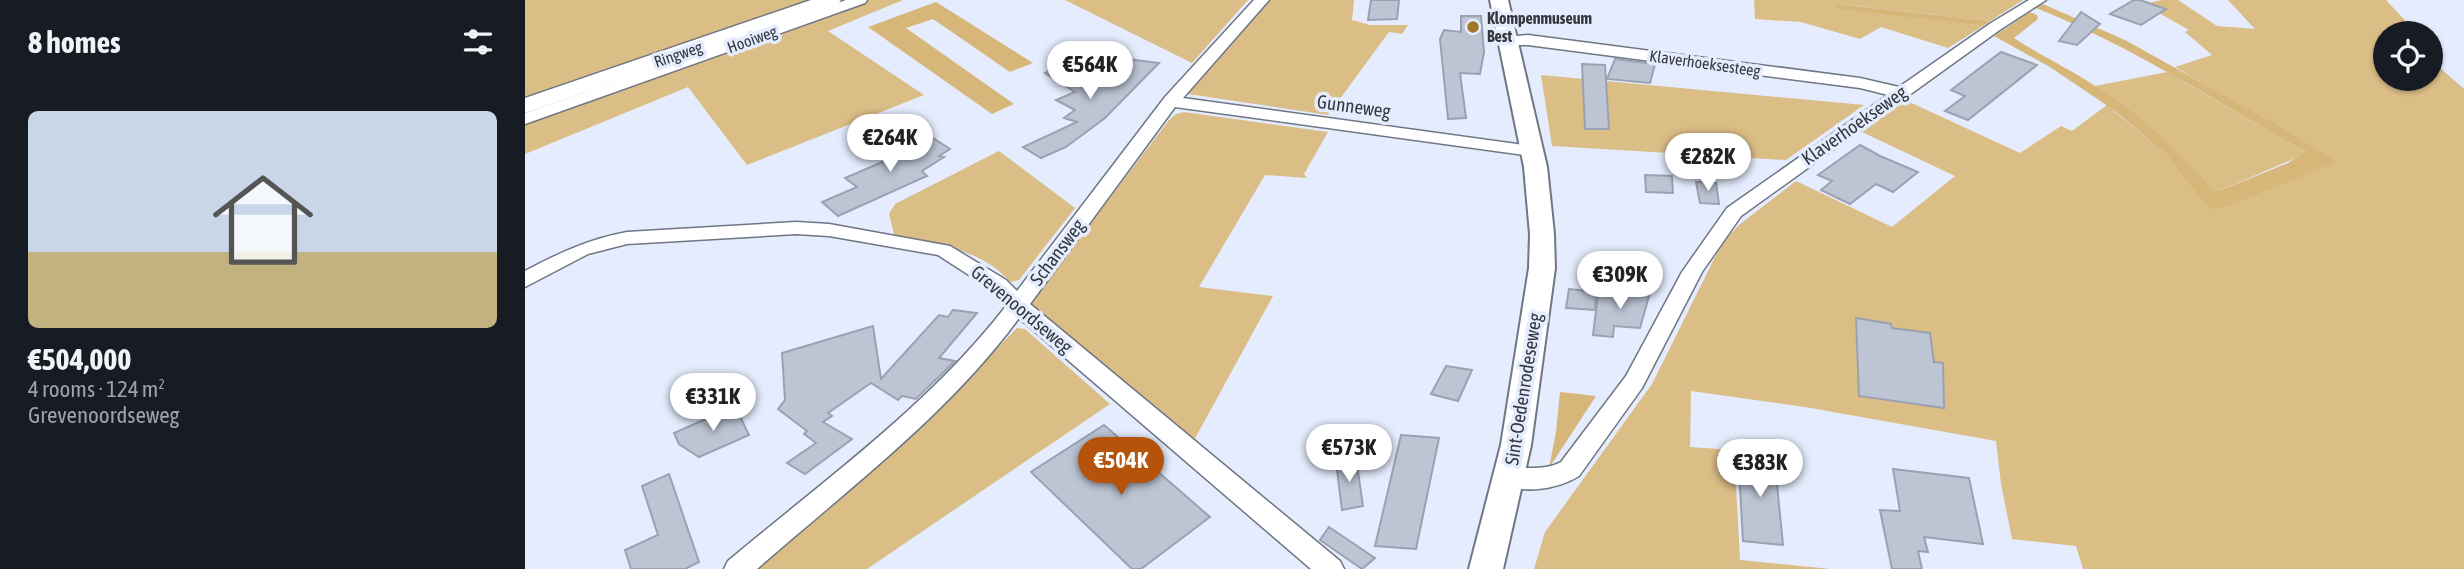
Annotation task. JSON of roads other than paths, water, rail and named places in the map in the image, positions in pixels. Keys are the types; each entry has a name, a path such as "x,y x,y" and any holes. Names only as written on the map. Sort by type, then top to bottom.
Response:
{"main road":[{"name":"Ringweg","path":"525,106 831,0"}],"street":[{"name":"Hooiweg","path":"525,120 860,0"},
{"name":"Schansweg","path":"738,569 940,394 993,338 1171,101 1262,0"},
{"name":"Sint-Oedenrodeseweg","path":"1486,569 1509,478 1542,268 1541,203 1499,0"},
{"name":"Klaverhoekseweg","path":"1509,478 1541,480 1558,476 1570,468 1634,383 1721,227 1756,194 2039,0"},
{"name":"Klaverhoeksesteeg","path":"1508,40 1528,40 1846,82 1901,93"},
{"name":"Gunneweg","path":"1171,101 1531,151"},
{"name":"Grevenoordseweg","path":"525,280 581,250 627,238 796,228 829,230 943,250 999,285 1017,305 1330,569"}],"place":[{"name":"Klompenmuseum Best","path":"1473,27"}]}
